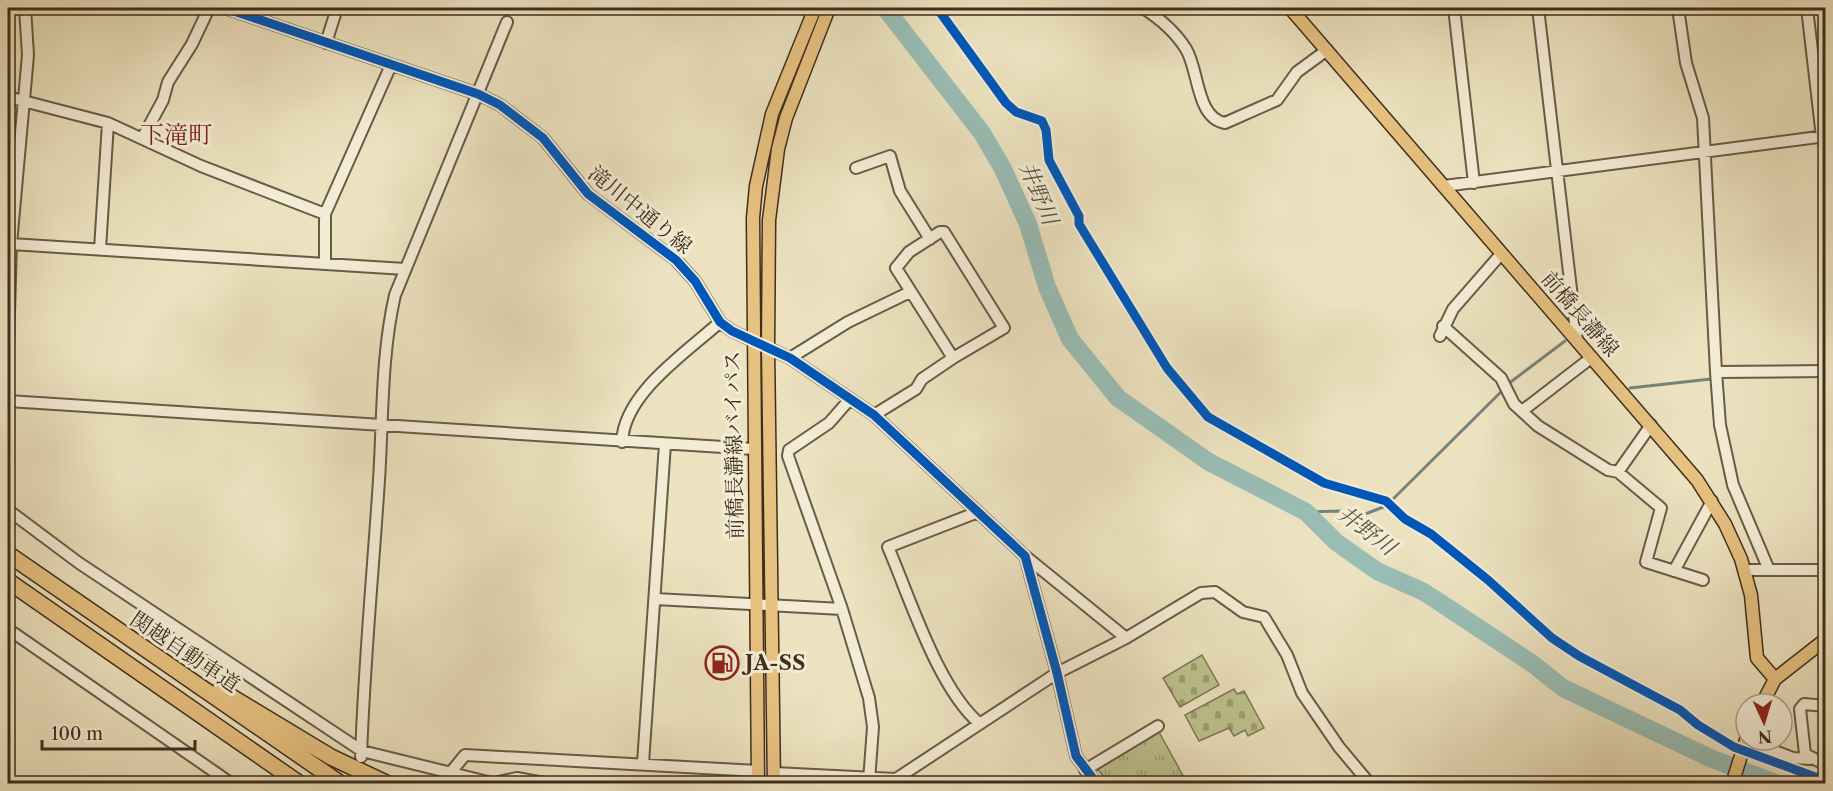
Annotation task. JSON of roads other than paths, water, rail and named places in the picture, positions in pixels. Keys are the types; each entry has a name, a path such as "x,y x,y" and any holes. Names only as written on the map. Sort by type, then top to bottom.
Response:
{"highway":[{"name":"関越自動車道","path":"8,554 341,783"},
{"name":"関越自動車道","path":"8,581 300,783"},
{"path":"101,620 331,757 388,783"}],"main road":[{"name":"前橋長瀞線バイパス","path":"758,777 752,339 753,218 758,176 772,114 815,8"},
{"name":"前橋長瀞線","path":"1290,8 1651,425 1712,501 1725,524 1744,570 1752,605 1757,658 1775,679"},
{"name":"前橋長瀞線バイパス","path":"774,778 768,348 769,220 778,149 786,118 828,11"},
{"path":"1768,692 1775,679 1826,639"},
{"path":"1732,783 1742,752"}],"street":[{"path":"8,348 11,244 28,55 25,8"},
{"path":"143,138 163,100 168,82 192,44 209,8"},
{"name":"滝川中通り線","path":"225,8 478,94 500,105 543,138 588,194 676,260 695,281 720,322"},
{"path":"326,43 337,8"},
{"path":"1143,8 1161,19 1185,47 1195,66 1204,108 1219,122 1225,123 1277,100 1296,72 1327,50"},
{"path":"1454,8 1474,183"},
{"path":"1538,8 1577,340"},
{"path":"1678,8 1686,63 1703,118 1720,424 1733,485 1769,570"},
{"path":"1444,186 1824,137 1807,8"},
{"path":"362,754 382,427 383,356 387,327 395,295 405,269 507,22"},
{"path":"325,263 325,214 392,64"},
{"path":"8,97 23,99 108,123 201,166 325,214"},
{"path":"100,249 108,123"},
{"path":"856,168 890,156 900,191 930,238"},
{"path":"874,415 916,389 922,379 953,358 1004,328 1005,325 944,232 940,232 909,252 896,268 953,358"},
{"path":"11,244 405,269"},
{"path":"1501,254 1461,299 1441,331 1506,388 1522,411 1538,426 1608,470 1618,472 1661,508 1646,562 1703,580"},
{"path":"790,357 848,322 910,292"},
{"path":"622,441 629,409 642,393 720,322 790,357 874,415 1025,556 1126,638"},
{"path":"1522,411 1591,358"},
{"path":"1716,372 1826,371"},
{"path":"850,399 829,423 789,450 788,456 842,609 869,698 873,727 869,780"},
{"path":"8,401 382,427 754,449"},
{"path":"1618,472 1651,425"},
{"path":"643,763 665,444"},
{"path":"1674,571 1712,501"},
{"path":"8,510 79,563 362,754 495,783 517,778 549,783"},
{"path":"978,512 888,547 948,680 963,709 979,723"},
{"path":"1025,556 1057,673 1076,756 1097,783"},
{"path":"1744,570 1826,570"},
{"path":"774,778 896,779 1057,673 1126,638 1201,593 1215,592 1243,612 1264,617 1287,655 1302,693 1339,747 1370,783"},
{"path":"655,599 842,609"},
{"path":"8,629 232,783"},
{"path":"1810,759 1805,754 1800,709 1804,704 1826,706"},
{"path":"1085,770 1158,726"},
{"path":"1774,752 1793,758 1810,759 1826,765"},
{"path":"451,772 465,755 643,763 758,777"}],"waterway":[{"name":"井野川","path":"885,8 982,133 1003,169 1028,224 1047,287 1070,339 1118,398 1209,462 1306,512 1336,542 1377,571 1424,592 1533,664 1563,688 1710,758 1778,784"},
{"path":"1306,512 1341,511 1360,516 1386,506 1512,381 1565,341"},
{"path":"1630,388 1711,379"},
{"name":"井野川","path":"1760,777 1762,784"}],"place":[{"name":"JA-SS","path":"722,663"}],"district":[{"name":"下滝町","path":"176,135"}]}
